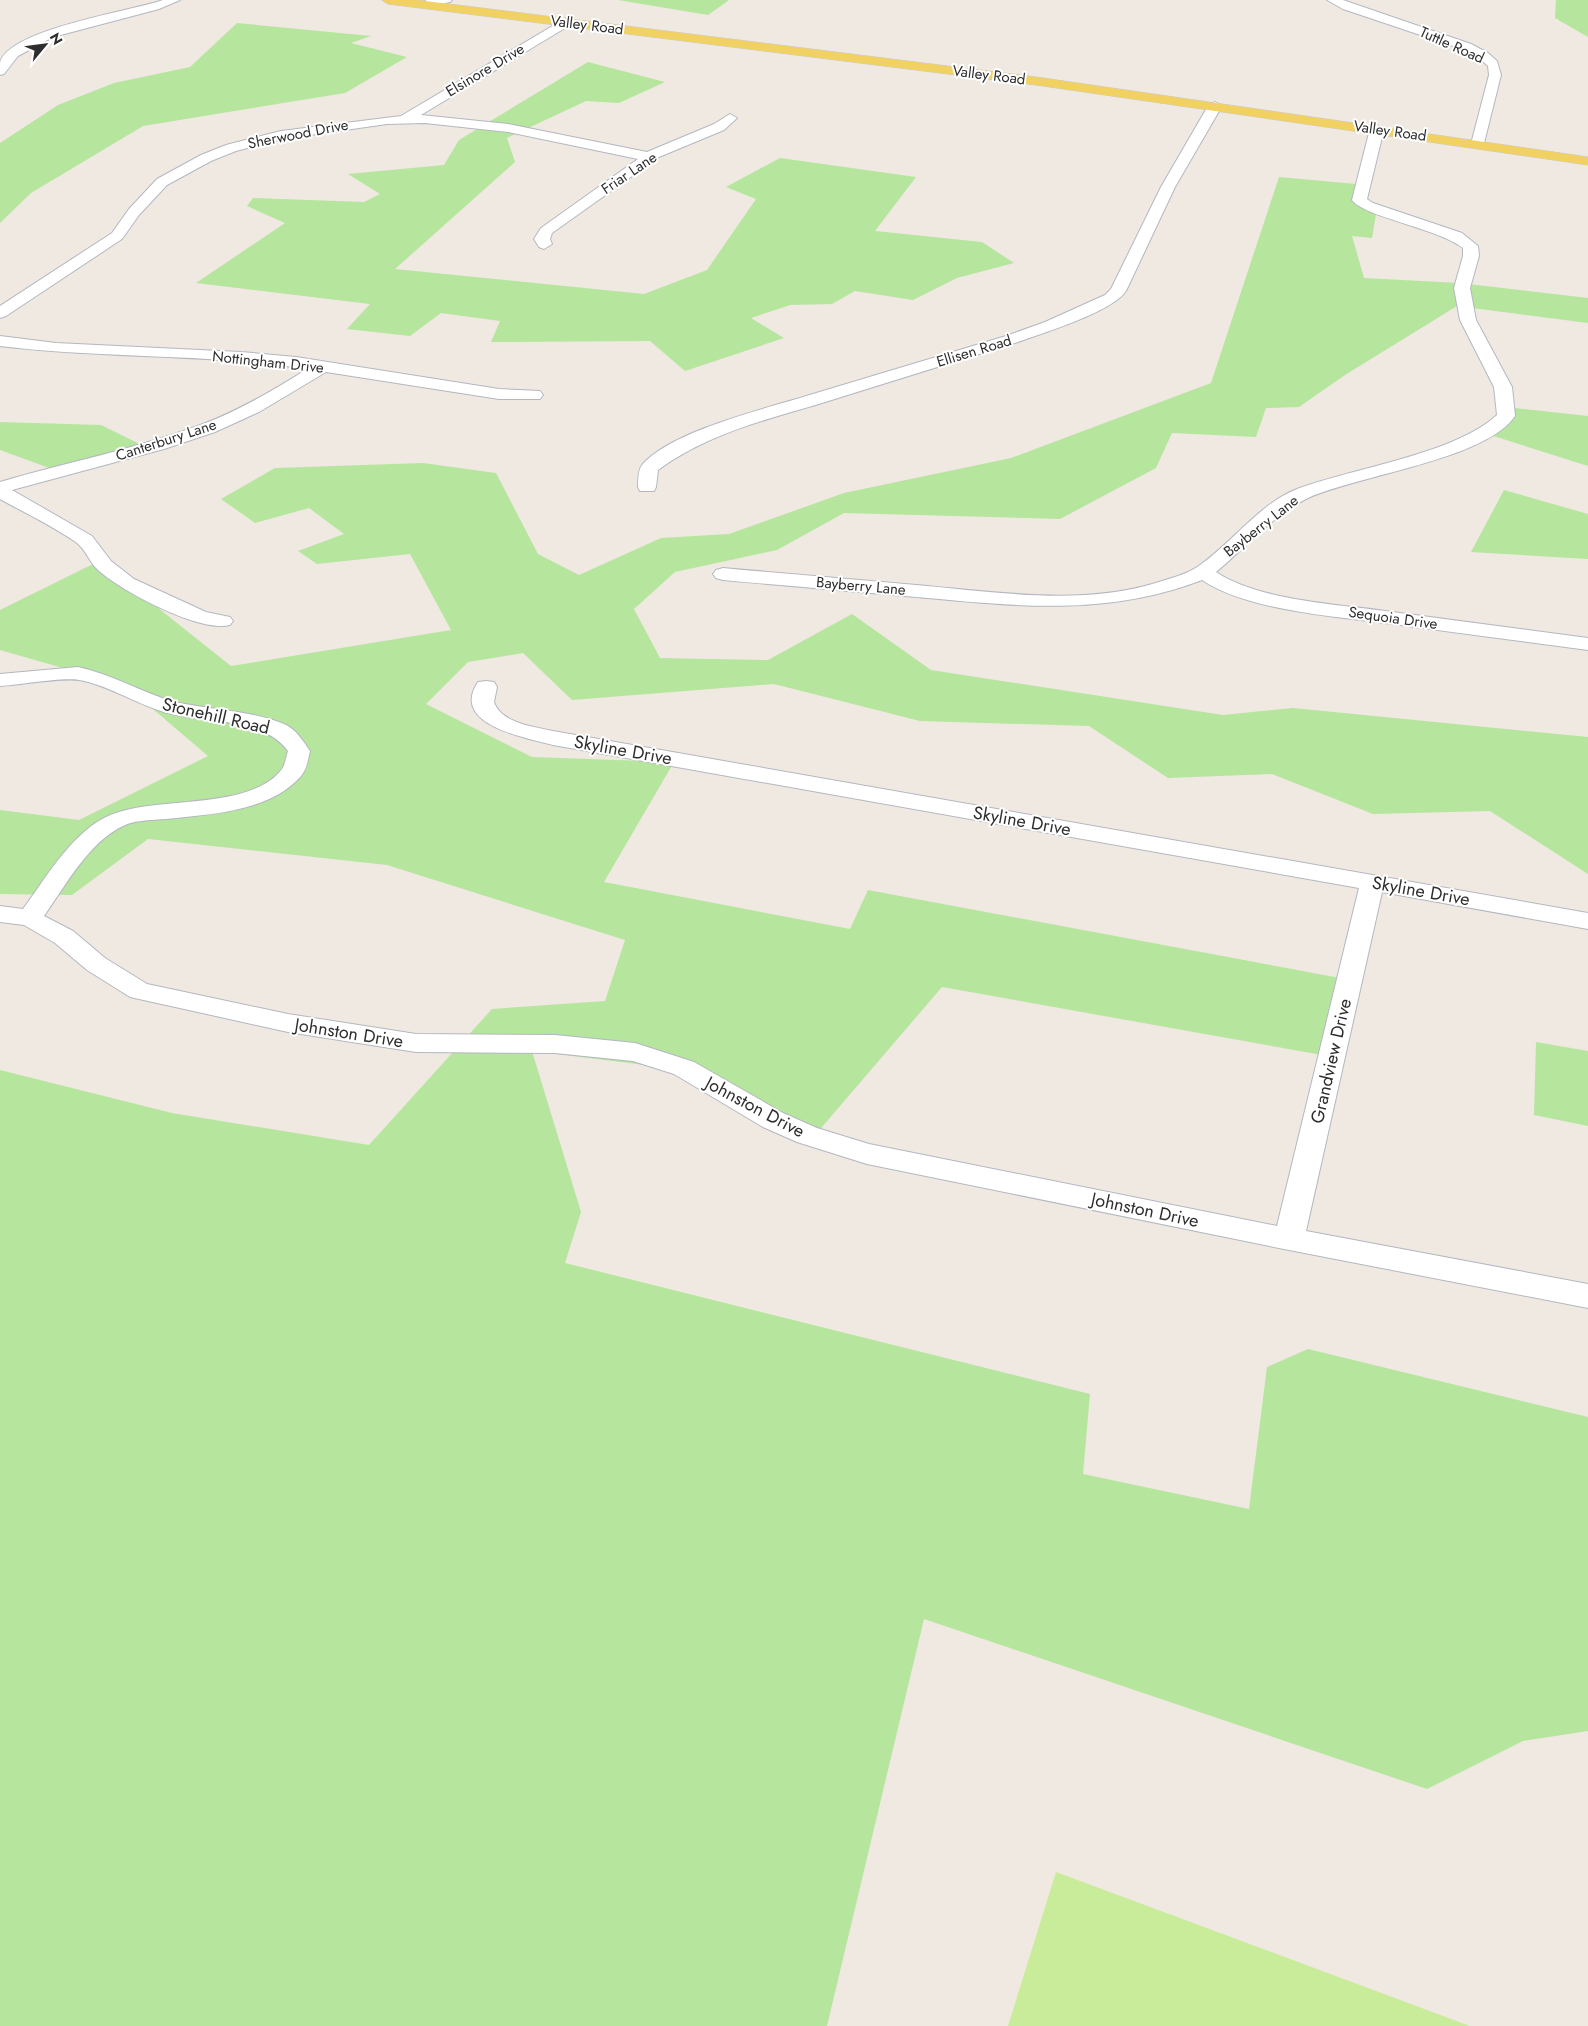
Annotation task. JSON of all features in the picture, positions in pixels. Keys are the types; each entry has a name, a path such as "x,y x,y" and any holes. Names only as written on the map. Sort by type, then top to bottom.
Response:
{"main road":[{"name":"Valley Road","path":"388,0 1215,106 1588,161"}],"street":[{"path":"0,71 12,55 43,36 139,12 174,0"},
{"path":"424,4 446,0"},
{"name":"Tuttle Road","path":"1333,0 1466,47 1490,61 1495,75 1478,144"},
{"name":"Elsinore Drive","path":"405,119 566,22"},
{"name":"Ellisen Road","path":"647,487 649,468 665,454 687,444 765,415 1020,337 1111,298 1118,291 1168,187 1215,106"},
{"name":"Friar Lane","path":"544,244 542,238 546,231 650,156 719,127 730,118"},
{"name":"Sherwood Drive","path":"0,312 117,236 134,212 162,182 206,158 248,143 281,135 344,125 405,119 473,123 508,128 650,156"},
{"name":"Bayberry Lane","path":"723,574 991,598 1060,601 1128,595 1166,586 1203,572 1266,518 1302,494 1475,439 1496,427 1506,416 1503,387 1468,320 1462,288 1471,256 1470,246 1457,236 1368,206 1359,200 1377,129"},
{"name":"Nottingham Drive","path":"0,341 56,348 241,357 322,367 499,394 534,395"},
{"name":"Canterbury Lane","path":"0,489 144,449 210,428 287,389 322,367"},
{"path":"0,489 85,540 104,565 127,583 201,618 223,621"},
{"name":"Sequoia Drive","path":"1203,572 1224,586 1258,597 1332,610 1588,644"},
{"name":"Stonehill Road","path":"0,680 53,674 84,674 169,707 251,721 276,729 287,735 299,751 295,770 286,779 270,789 245,800 221,806 121,819 100,829 86,844 30,918"},
{"name":"Skyline Drive","path":"486,687 483,703 489,716 500,724 553,738 1588,921"},
{"name":"Grandview Drive","path":"1289,1239 1372,883"},
{"name":"Johnston Drive","path":"0,914 30,918 64,937 96,964 139,991 288,1023 416,1043 460,1046 555,1044 635,1052 684,1068 773,1120 807,1135 867,1154 1289,1239 1588,1296"}],"green space":[{"path":"618,0 729,0 708,15"},
{"path":"1556,0 1588,0 1588,37 1555,18"},
{"path":"237,23 371,36 351,43 407,57 345,93 143,126 31,193 0,223 0,143 58,105 114,83 190,67"},
{"path":"588,62 665,82 619,103 586,101 507,138 515,162 395,269 644,294 707,270 756,199 726,187 780,158 916,177 875,231 982,242 1014,263 957,278 913,300 855,291 832,304 790,305 751,318 784,338 685,371 650,341 491,342 500,321 441,313 410,336 347,329 370,304 196,283 285,223 247,206 253,198 364,202 380,194 348,174 444,165 459,140"},
{"path":"1279,177 1356,184 1353,203 1376,214 1372,238 1352,236 1364,278 1460,283 1588,298 1588,323 1457,306 1345,375 1299,407 1266,408 1256,437 1172,433 1156,468 1060,519 844,513 777,550 675,572 634,609 660,658 768,660 852,614 931,670 1223,715 1293,708 1588,737 1588,874 1490,811 1373,814 1272,774 1168,778 1089,726 920,721 774,684 572,700 523,653 468,662 426,704 532,757 674,762 604,882 850,929 868,890 1340,978 1322,1055 942,987 810,1141 661,1067 532,1051 581,1212 565,1263 1090,1394 1083,1474 1249,1509 1267,1367 1308,1349 1588,1417 1588,1731 1523,1741 1427,1789 924,1619 827,2026 0,2026 0,1070 172,1113 369,1145 492,1009 605,1001 625,940 387,865 148,839 72,895 0,894 0,810 79,820 208,756 126,686 0,650 0,610 99,561 231,666 451,630 410,554 317,564 298,551 344,534 309,508 255,523 221,499 275,468 423,463 496,473 538,554 579,575 661,538 729,534 844,493 1011,458 1211,383"},
{"path":"1505,407 1588,416 1588,466 1487,434"},
{"path":"0,422 101,425 150,449 63,473 0,450"},
{"path":"1504,490 1588,514 1588,559 1471,552"},
{"path":"1536,1042 1588,1051 1588,1126 1534,1115"},
{"path":"1056,1872 1470,2026 1008,2026"}]}
